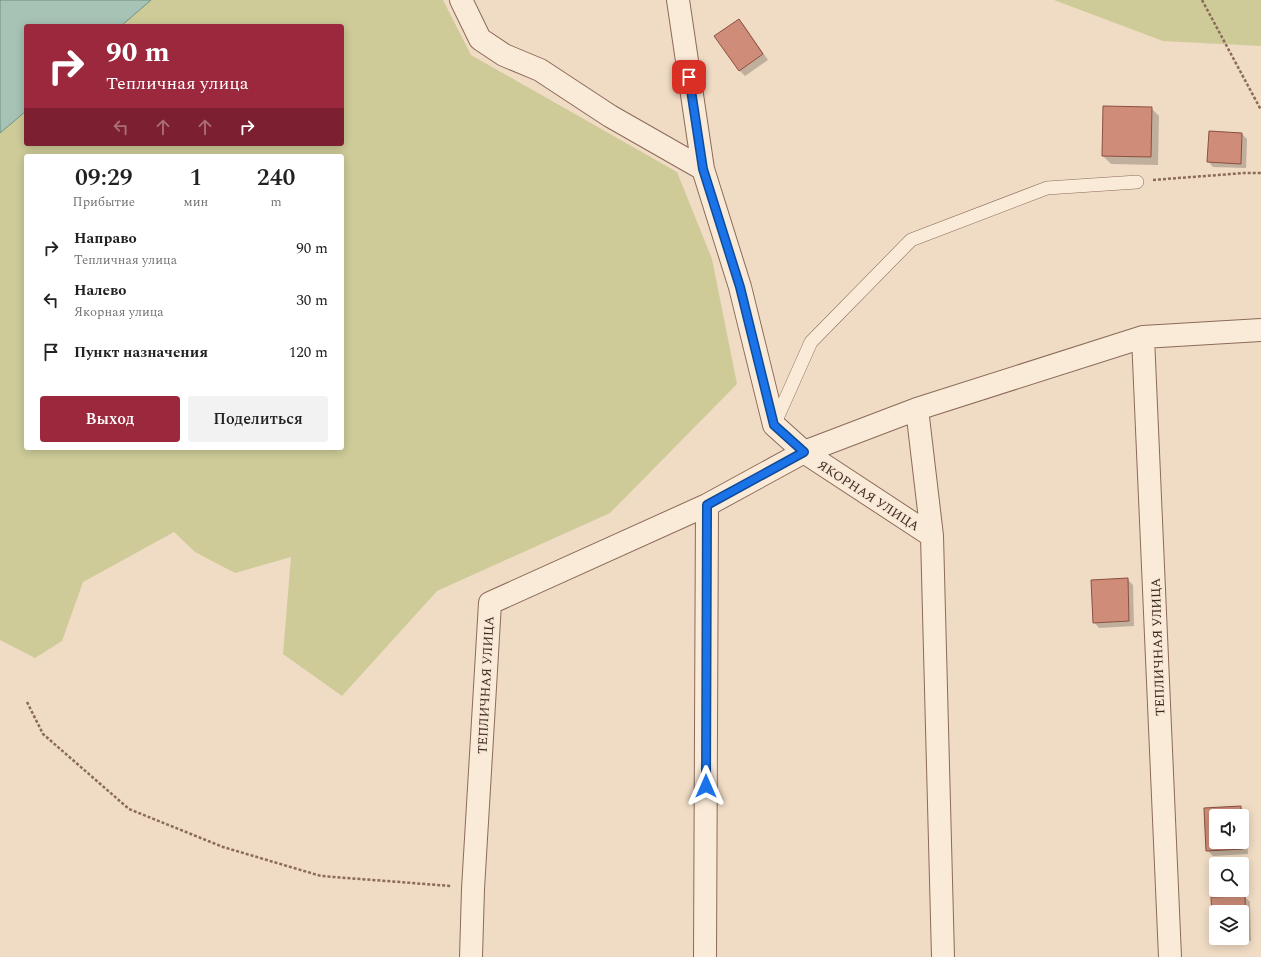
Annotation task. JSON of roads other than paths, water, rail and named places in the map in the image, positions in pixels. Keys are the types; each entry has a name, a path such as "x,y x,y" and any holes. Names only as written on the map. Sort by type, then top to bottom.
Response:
{"street":[{"path":"461,0 480,39 504,55 540,70 610,116 703,169"},
{"path":"678,0 703,169 740,287 774,425"},
{"name":"ТЕПЛИЧНАЯ УЛИЦА","path":"471,957 473,889 490,602 707,505 804,452 917,409 1143,337 1261,330"},
{"name":"ТЕПЛИЧНАЯ УЛИЦА","path":"1143,337 1170,957"},
{"path":"917,409 932,536 943,957"},
{"name":"ЯКОРНАЯ УЛИЦА","path":"774,425 804,452 932,536"},
{"path":"705,957 707,505"}],"lane":[{"path":"774,425 811,342 911,240 1047,188 1137,182"}]}
